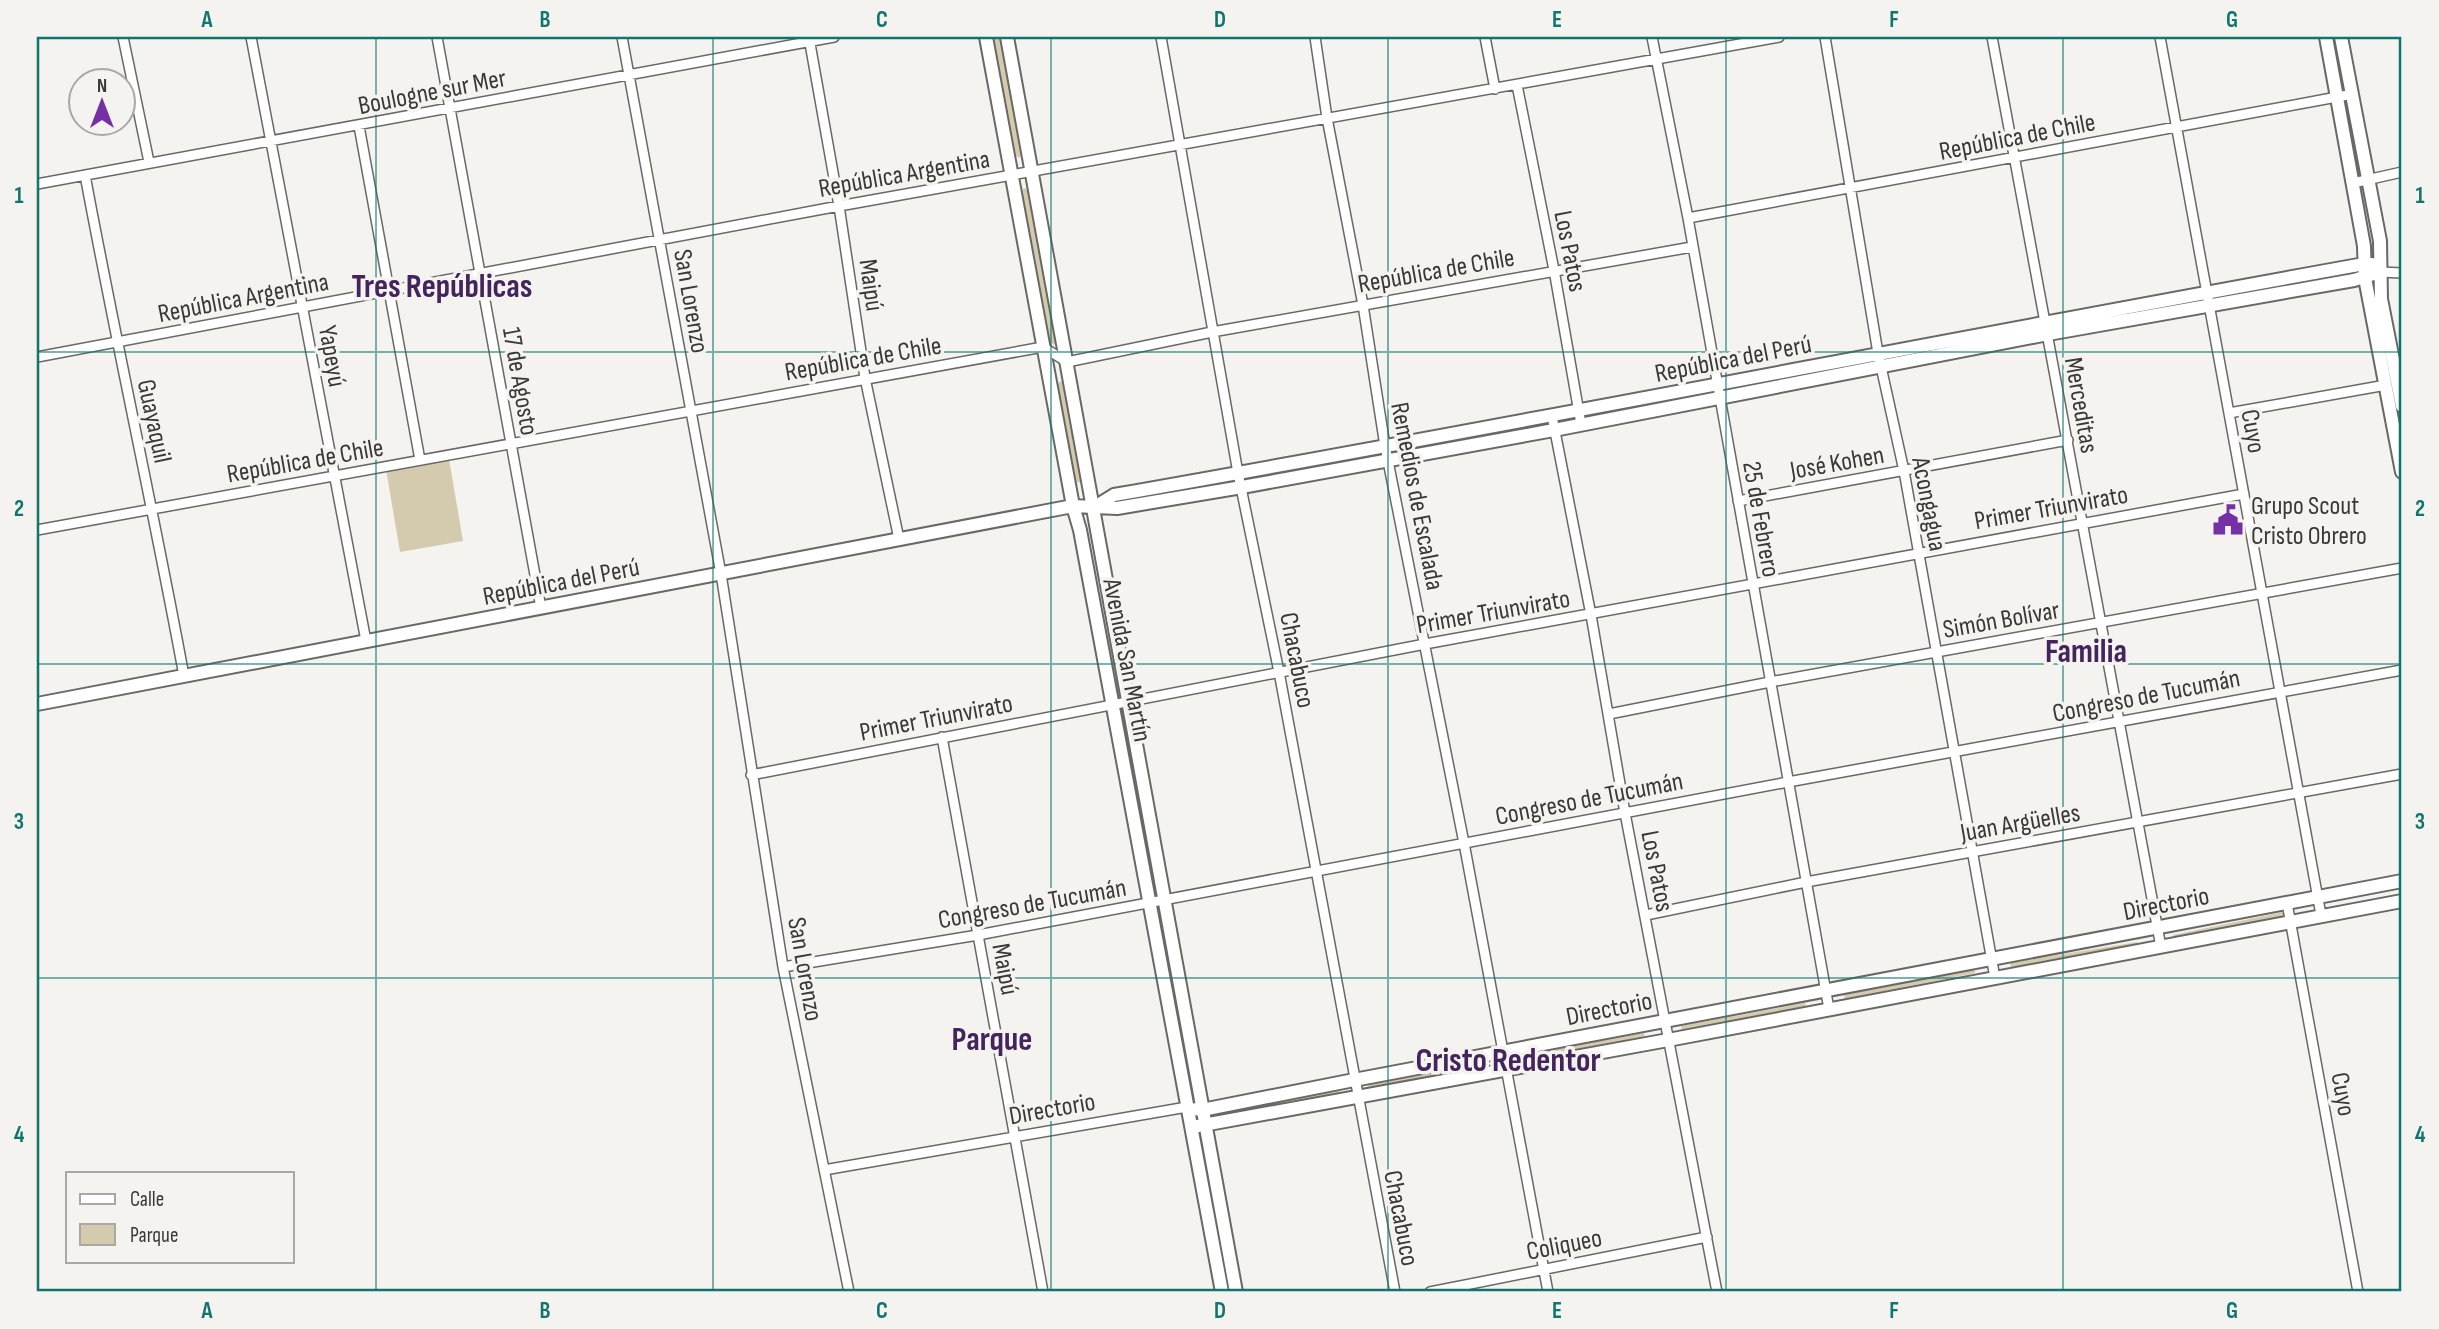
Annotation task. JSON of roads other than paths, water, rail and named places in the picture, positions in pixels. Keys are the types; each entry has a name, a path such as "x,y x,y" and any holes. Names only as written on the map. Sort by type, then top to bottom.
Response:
{"main road":[{"name":"Avenida San Martín","path":"986,37 1222,1292"},
{"name":"Avenida San Martín","path":"1007,37 1236,1292"},
{"path":"2326,37 2364,246 2365,278 2402,466"},
{"path":"2341,37 2380,240 2381,299 2402,406"},
{"name":"República del Perú","path":"37,704 1073,506 1093,508 1117,508 1242,487 1386,452 1577,411 1717,391 1881,367 2046,328 2208,292 2364,264 2372,264 2380,272 2365,278 2208,307 2046,328 1878,353 1717,391 1581,424 1554,430 1386,452 1238,473 1114,495 1093,508"},
{"name":"Directorio","path":"1187,1107 1202,1110 2402,881"},
{"name":"Directorio","path":"1191,1127 2402,901"}],"street":[{"path":"123,37 149,162"},
{"name":"Yapeyú","path":"251,37 366,641"},
{"name":"17 de Agosto","path":"437,37 541,608"},
{"name":"San Lorenzo","path":"622,37 721,574 783,967 849,1292"},
{"name":"Boulogne sur Mer","path":"37,184 450,109 809,39 834,37"},
{"name":"Chacabuco","path":"1161,37 1238,473 1279,672 1395,1292"},
{"name":"Remedios de Escalada","path":"1315,37 1327,118 1363,305 1386,452 1464,843 1548,1292"},
{"path":"1485,37 1495,89"},
{"name":"25 de Febrero","path":"1652,37 1688,218 1829,1009"},
{"name":"República Argentina","path":"37,357 1012,174 1779,37"},
{"name":"Acongagua","path":"1825,37 1878,353 1904,471 1995,978"},
{"name":"Merceditas","path":"1993,37 2161,947"},
{"name":"Cuyo","path":"2160,37 2321,915"},
{"name":"Maipú","path":"809,39 839,206 865,378 899,539"},
{"name":"Los Patos","path":"1517,85 1581,424"},
{"name":"República de Chile","path":"1688,218 2353,94"},
{"path":"359,126 420,460"},
{"path":"2353,183 2402,172"},
{"name":"Guayaquil","path":"85,174 184,676"},
{"name":"República de Chile","path":"1067,362 1212,332 1692,247"},
{"name":"República del Perú","path":"2380,272 2402,272"},
{"path":"1043,347 1067,362"},
{"name":"República de Chile","path":"37,530 1043,347"},
{"path":"2229,412 2386,385"},
{"name":"Los Patos","path":"1552,416 1717,1292"},
{"name":"José Kohen","path":"1738,501 2068,440"},
{"name":"Primer Triunvirato","path":"751,775 1425,644 2244,494"},
{"name":"Simón Bolívar","path":"1609,714 1770,682 2402,568"},
{"name":"Congreso de Tucumán","path":"783,967 978,935 1954,751 2402,670"},
{"name":"Maipú","path":"942,737 1043,1292"},
{"name":"Juan Argüelles","path":"1646,915 1806,882 2402,774"},
{"name":"Cuyo","path":"2287,903 2358,1292"},
{"name":"Directorio","path":"824,1170 1187,1107"},
{"name":"Coliqueo","path":"1430,1292 1707,1237"}],"place":[{"name":"Grupo Scout Cristo Obrero","path":"2228,520"}],"district":[{"name":"Tres Repúblicas","path":"442,285"},
{"name":"Familia","path":"2086,650"},
{"name":"Parque","path":"992,1038"},
{"name":"Cristo Redentor","path":"1508,1059"}]}
